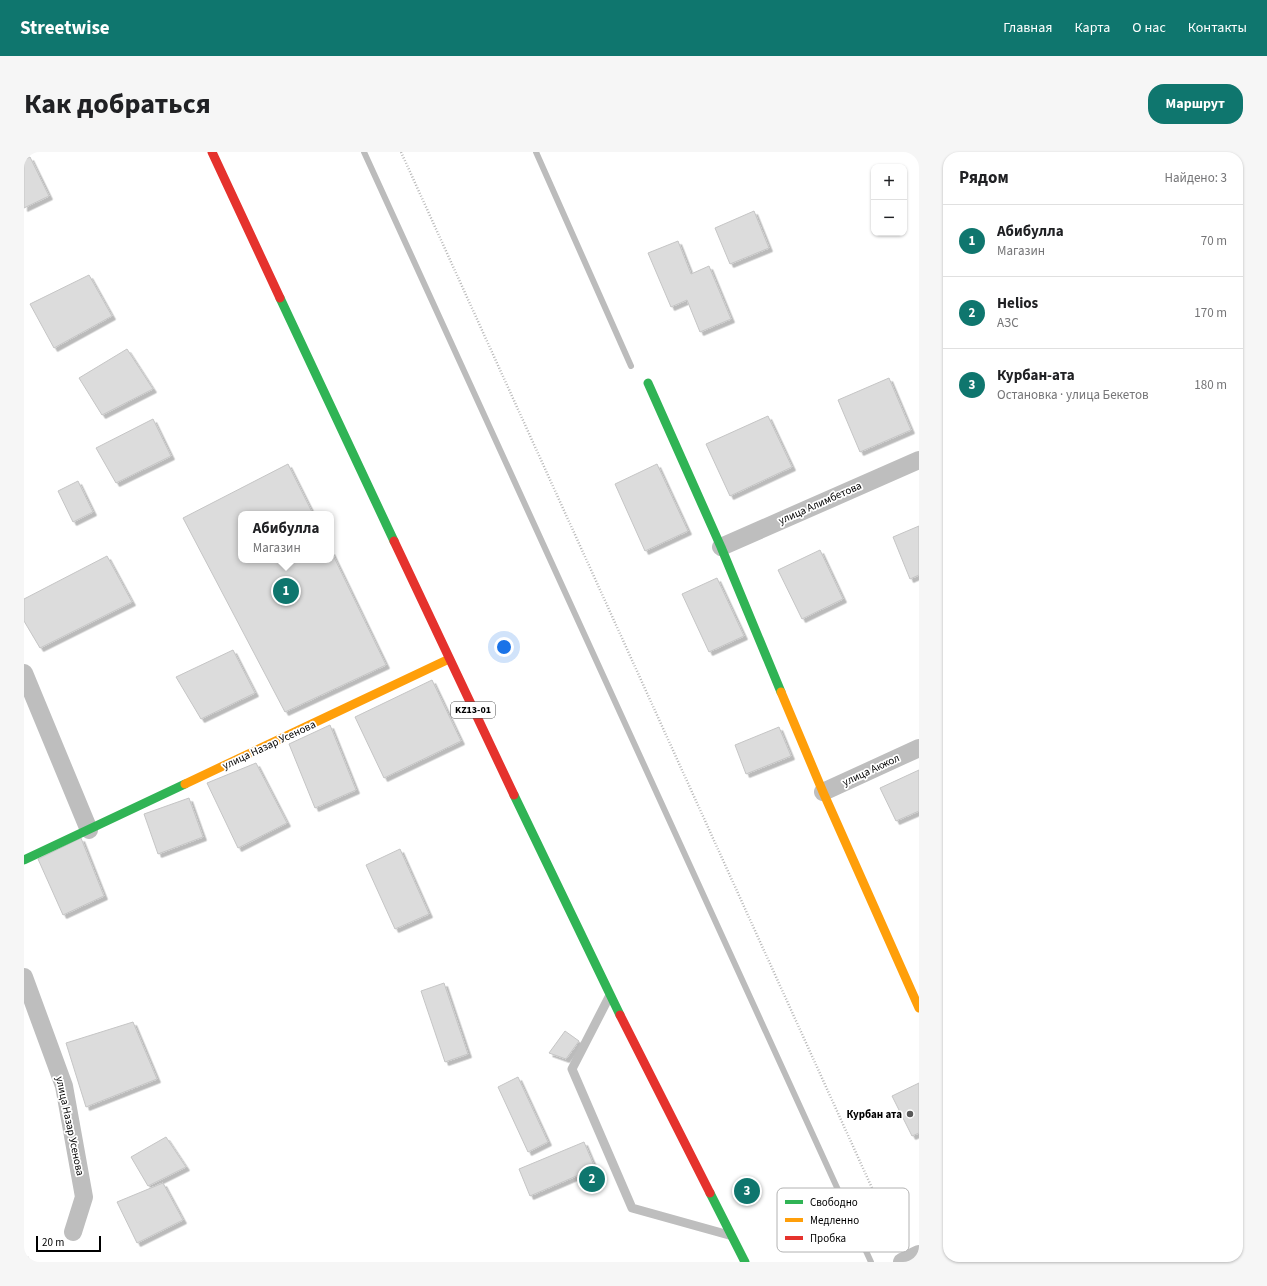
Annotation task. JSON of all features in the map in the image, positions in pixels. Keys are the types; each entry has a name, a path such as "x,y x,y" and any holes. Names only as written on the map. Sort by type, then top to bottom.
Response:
{"main road":[{"name":"KZ13-01","path":"212,152 449,659 610,996 745,1262"},
{"path":"648,383 721,546 823,792 919,1008"},
{"name":"улица Назар Усенова","path":"24,860 449,659"}],"street":[{"name":"улица Алимбетова","path":"721,546 919,460"},
{"path":"24,673 89,830"},
{"name":"улица Акжол","path":"823,792 919,748"},
{"name":"улица Назар Усенова","path":"24,977 64,1086 84,1197 73,1232"}],"lane":[{"path":"610,996 572,1069 632,1208 730,1235"}],"path":[{"path":"401,152 872,1188"}],"building":[{"path":"30,157 49,196 24,208 24,160"},
{"path":"754,211 769,248 730,264 715,228"},
{"path":"678,241 691,274 709,266 731,319 700,332 687,300 671,307 648,253"},
{"path":"89,275 112,316 54,348 30,304"},
{"path":"127,349 153,389 102,415 79,378"},
{"path":"889,378 911,430 860,452 838,400"},
{"path":"768,416 792,467 730,496 706,444"},
{"path":"153,419 171,456 116,483 96,448"},
{"path":"288,464 312,511 238,511 238,563 334,563 334,557 386,665 285,712 183,518"},
{"path":"657,464 688,531 645,551 615,484"},
{"path":"78,481 93,512 73,522 58,491"},
{"path":"919,526 919,575 910,579 893,537"},
{"path":"820,550 843,599 802,619 778,570"},
{"path":"107,556 132,602 40,648 24,621 24,599"},
{"path":"717,578 744,636 709,652 682,594"},
{"path":"233,650 255,693 201,719 176,677"},
{"path":"432,680 461,741 384,778 355,717"},
{"path":"330,725 356,790 315,808 289,744"},
{"path":"779,727 791,756 746,774 735,745"},
{"path":"256,763 287,823 238,848 207,783"},
{"path":"919,770 919,811 896,821 880,788"},
{"path":"189,798 203,837 158,854 144,814"},
{"path":"81,838 104,896 63,915 38,859"},
{"path":"400,849 429,914 395,929 366,865"},
{"path":"444,983 468,1054 445,1062 421,991"},
{"path":"133,1022 157,1079 86,1107 66,1043"},
{"path":"565,1031 579,1041 566,1059 549,1053"},
{"path":"518,1077 548,1142 528,1152 498,1087"},
{"name":"Курбан ата","path":"919,1083 919,1133 912,1136 892,1096"},
{"path":"166,1137 186,1167 148,1186 131,1157"},
{"path":"584,1142 595,1168 530,1196 519,1169"},
{"path":"163,1183 183,1220 137,1243 117,1202"},
{"path":"24,1253 28,1262 24,1262"}],"waterway":[{"path":"364,152 837,1188"},
{"path":"536,152 631,366"},
{"path":"866,1252 871,1262"}],"traffic: fast":[{"path":"280,298 394,541"},
{"path":"648,383 721,547 781,692"},
{"path":"24,860 185,784"},
{"path":"514,795 620,1015"},
{"path":"710,1193 745,1262"}],"traffic: slow":[{"path":"185,784 449,659"},
{"path":"781,692 823,792 919,1008"}],"traffic: jam":[{"path":"212,152 280,298"},
{"path":"394,541 514,795"},
{"path":"620,1015 710,1193"}],"place":[{"name":"Абибулла","path":"286,591"},
{"name":"Курбан ата","path":"910,1114"},
{"name":"Helios","path":"592,1179"},
{"name":"Курбан-ата","path":"747,1191"}]}
